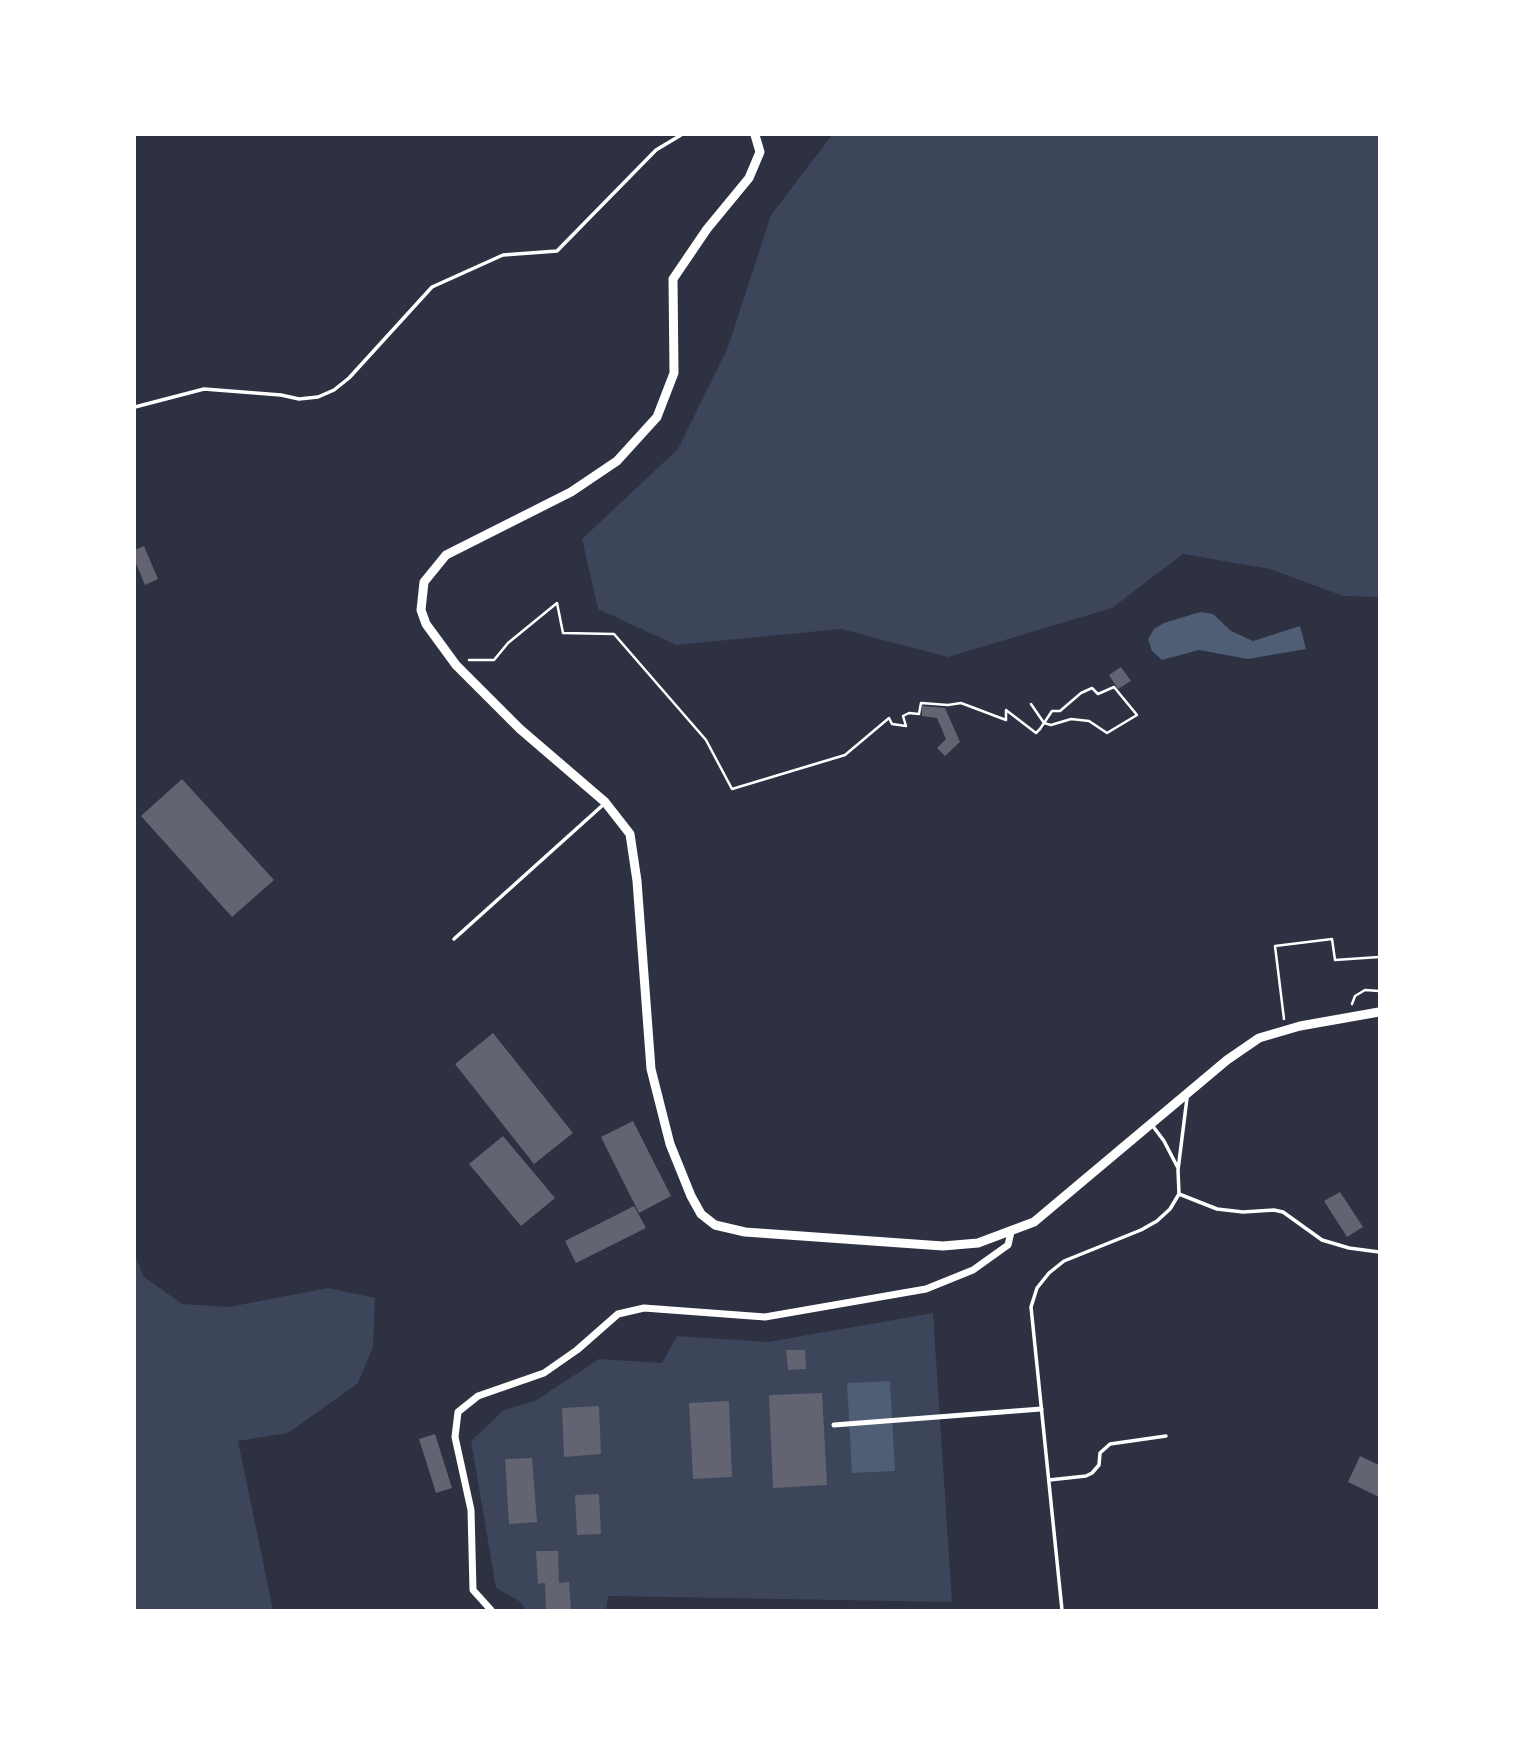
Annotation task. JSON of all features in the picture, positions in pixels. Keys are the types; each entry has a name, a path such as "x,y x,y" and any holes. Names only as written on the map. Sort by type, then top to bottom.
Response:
{"street":[{"path":"755,135 760,152 749,178 707,229 673,279 674,373 657,417 617,461 571,492 446,555 424,582 421,610 426,624 456,665 520,729 605,802 630,834 637,881 651,1069 670,1144 701,1214 715,1225 745,1231 943,1247 978,1243 1034,1222 1227,1060 1259,1038 1300,1026 1379,1012"},
{"path":"491,1610 473,1590 471,1510 454,1437 458,1412 478,1396 544,1373 577,1350 618,1314 644,1308 765,1317 926,1289 973,1270 1008,1245 1011,1232"},
{"path":"834,1426 1041,1409"}],"lane":[{"path":"135,407 204,389 299,398 317,397 334,390 349,378 432,287 503,255 557,251 656,150 681,135"},
{"path":"454,939 605,802"},
{"path":"1062,1610 1031,1307 1037,1288 1049,1272 1064,1261 1157,1221 1170,1209 1179,1194 1178,1170 1187,1095"},
{"path":"1152,1125 1164,1141 1178,1170"},
{"path":"1179,1194 1217,1209 1283,1212 1322,1240 1349,1248 1379,1252"},
{"path":"1049,1480 1086,1476 1099,1465 1100,1453 1110,1444 1166,1436"}],"path":[{"path":"456,665 469,660 494,660 508,643 557,603 563,633 614,634 706,740 732,789 845,755 888,718 892,724 906,726 903,716 909,713 919,714 920,703 961,703 1006,720 1006,710 1036,733 1044,723 1052,711 1060,711 1063,706 1092,688 1098,694 1114,687 1137,715 1107,733 1089,721 1071,719 1051,725 1044,723 1031,704"},
{"path":"1284,1021 1275,946 1332,939 1335,960 1379,957"},
{"path":"1347,1018 1359,992 1370,989 1379,991"}],"shaded area":[{"path":"832,135 1379,135 1379,597 1343,596 1270,569 1183,554 1112,608 948,657 841,629 676,645 598,609 582,539 678,449 728,347 771,215"},
{"path":"1200,612 1213,614 1231,631 1253,641 1300,626 1306,649 1248,659 1199,650 1162,660 1152,651 1148,639 1154,629 1164,623"},
{"path":"135,1256 144,1277 182,1304 229,1307 328,1288 375,1298 373,1347 358,1383 288,1433 238,1441 273,1610 135,1610"},
{"path":"933,1313 952,1602 608,1596 606,1610 526,1610 519,1601 496,1588 471,1441 504,1410 535,1401 599,1359 662,1363 677,1336 768,1342"},
{"path":"890,1381 895,1471 852,1473 847,1383"}],"building":[{"path":"144,546 158,579 145,585 135,561 135,550"},
{"path":"1121,667 1131,681 1118,689 1109,675"},
{"path":"922,706 945,708 960,742 945,756 937,748 946,739 937,718 922,716"},
{"path":"182,779 274,880 232,917 141,816"},
{"path":"493,1033 573,1133 534,1164 455,1064"},
{"path":"633,1121 671,1196 639,1213 601,1137"},
{"path":"503,1136 555,1198 521,1226 469,1164"},
{"path":"1340,1192 1363,1227 1347,1237 1324,1201"},
{"path":"634,1206 646,1228 576,1263 565,1241"},
{"path":"786,1350 805,1350 806,1369 788,1370"},
{"path":"822,1393 827,1485 773,1488 769,1395"},
{"path":"729,1401 732,1477 693,1479 689,1403"},
{"path":"599,1406 601,1454 564,1457 562,1408"},
{"path":"435,1434 452,1488 436,1493 419,1439"},
{"path":"1360,1456 1379,1465 1379,1497 1348,1482"},
{"path":"532,1458 537,1522 509,1524 505,1459"},
{"path":"599,1494 601,1534 577,1535 575,1495"},
{"path":"536,1551 558,1551 559,1583 569,1582 571,1610 546,1610 545,1583 538,1584"}]}
